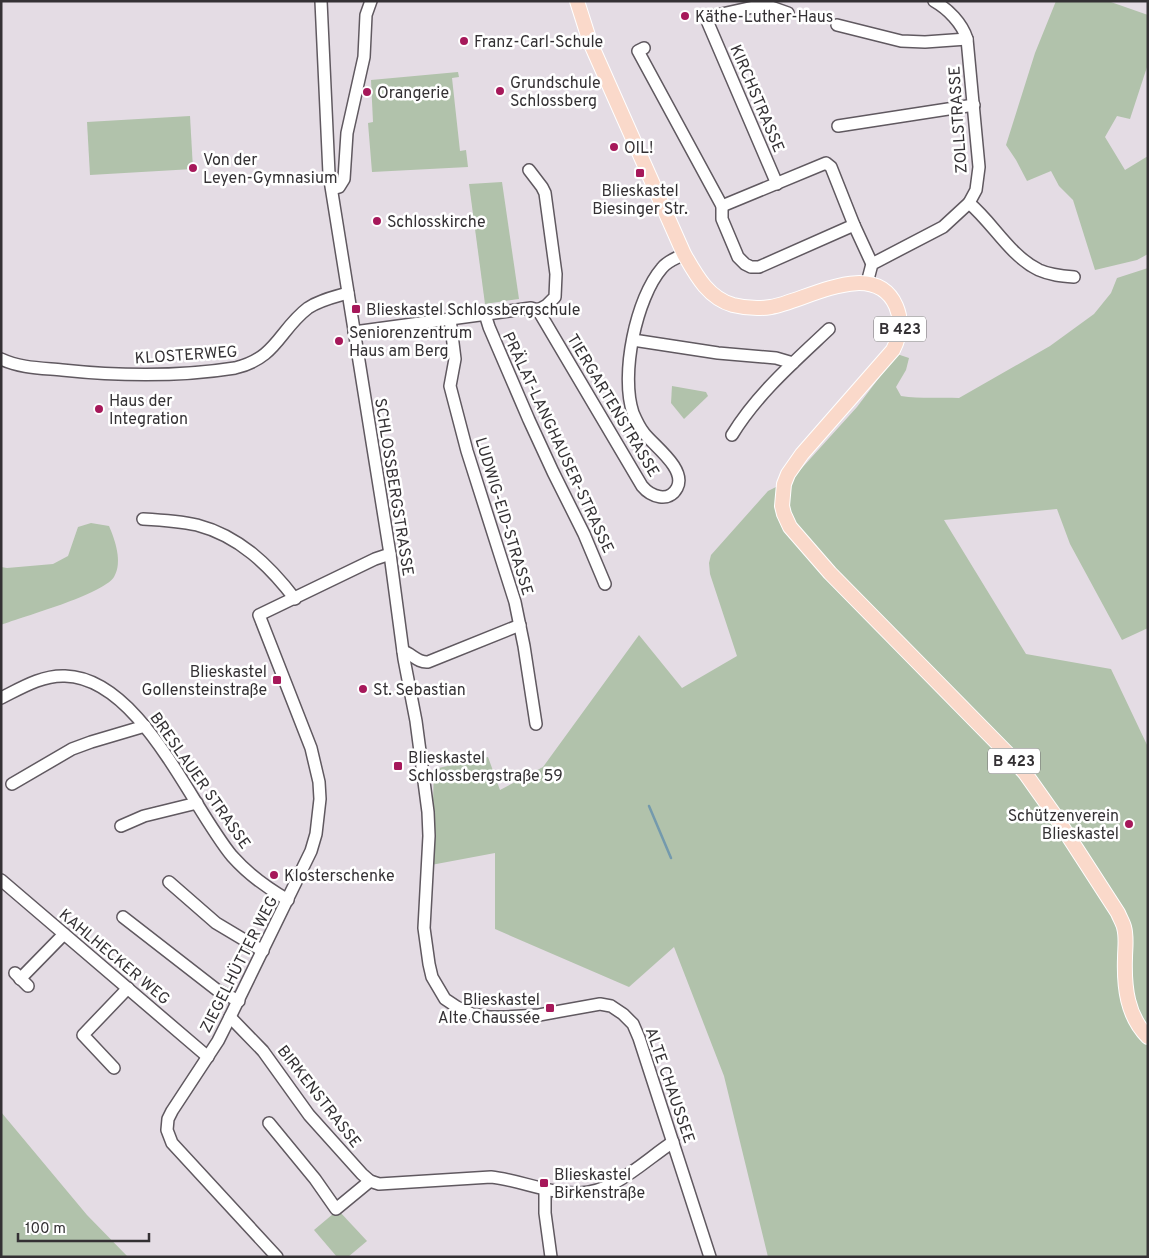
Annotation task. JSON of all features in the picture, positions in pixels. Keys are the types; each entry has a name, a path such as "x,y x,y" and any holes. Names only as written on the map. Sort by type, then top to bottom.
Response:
{"main road":[{"path":"577,1 590,42 684,254 695,274 710,292 730,304 743,307 772,307 846,284 867,283"},
{"name":"B 423","path":"867,283 875,285 890,297 895,304 900,322 900,331 893,350 802,454 788,474 782,495 784,514 795,534 824,566 1012,758 1036,788 1118,913 1124,927 1126,941 1125,971 1127,998 1136,1022 1148,1037"}],"street":[{"name":"SCHLOSSBERGSTRASSE","path":"321,1 329,174 390,554 403,651 416,721 428,812 429,836 424,928 428,964 432,977"},
{"path":"332,189 339,187 344,179 347,134 364,57 366,15 370,1"},
{"name":"ZOLLSTRASSE","path":"872,264 942,227 969,203 979,179 974,105 966,38 962,26 934,1"},
{"name":"KIRCHSTRASSE","path":"777,184 708,23 708,17 758,6 768,6 788,13"},
{"path":"837,25 849,33 901,41 925,42 966,38"},
{"path":"644,48 638,51 722,206 722,219 738,257 745,264 759,267 854,224"},
{"path":"838,126 974,105"},
{"path":"722,206 826,164 831,167 872,264 867,283"},
{"path":"354,332 531,308 538,310 547,305 555,297 556,274 544,193 540,183 529,170"},
{"path":"969,203 1029,264 1047,273 1074,277"},
{"name":"TIERGARTENSTRASSE","path":"538,310 642,486 652,495 663,498 671,495 677,488 679,481 678,473 674,465 643,432 634,414 629,394 628,379 633,340 642,304 663,266 684,254"},
{"name":"KLOSTERWEG","path":"1,359 17,365 38,368 115,374 156,375 235,368 261,359 308,308 319,302 348,293"},
{"name":"PRÄLAT-LANGHAUSER-STRASSE","path":"485,314 529,420 584,534 605,584"},
{"name":"LUDWIG-EID-STRASSE","path":"450,319 455,359 450,386 484,508 508,577 520,625 536,724"},
{"path":"732,435 755,402 830,329"},
{"path":"633,340 727,354 776,358 793,363"},
{"path":"142,519 196,525 224,535 253,554 295,599 375,559 390,554"},
{"name":"ZIEGELHÜTTER WEG","path":"277,1257 172,1143 168,1136 167,1124 172,1111 208,1056 230,1017 305,866 316,834 319,813 319,782 311,748 259,615 295,599"},
{"path":"403,651 421,662 428,662 520,625"},
{"name":"BRESLAUER STRASSE","path":"1,698 43,679 75,676 88,680 116,698 145,726 232,856 268,889 288,900"},
{"path":"12,784 72,749 145,726"},
{"path":"121,826 144,816 197,803"},
{"name":"KAHLHECKER WEG","path":"1,880 208,1056"},
{"path":"169,882 216,923 263,951"},
{"path":"123,917 216,990 238,1001"},
{"path":"21,979 64,934"},
{"name":"ALTE CHAUSSEE","path":"432,977 445,998 457,1008 472,1014 489,1017 513,1017 600,1004 611,1006 633,1024 710,1257"},
{"path":"114,1068 83,1035 128,988"},
{"name":"BIRKENSTRASSE","path":"230,1017 263,1051 309,1115 370,1182"},
{"path":"269,1123 315,1179 336,1209 370,1182 397,1184 491,1177 579,1193 605,1186 620,1179 673,1142"},
{"path":"545,1188 545,1213 551,1257"}],"green space":[{"path":"1056,1 1108,1 1148,15 1148,64 1130,119 1117,116 1105,137 1125,170 1148,156 1148,254 1137,260 1095,270 1073,200 1059,186 1051,171 1027,181 1006,145 1035,53"},
{"path":"458,72 459,77 452,78 460,151 466,150 468,167 372,172 368,123 373,122 371,80"},
{"path":"190,116 193,169 90,175 87,122"},
{"path":"502,182 519,299 485,304 469,184"},
{"path":"1148,268 1148,628 1122,640 1070,544 1057,509 944,520 1026,654 1111,669 1148,747 1148,1257 768,1257 724,1076 674,947 629,987 495,929 495,853 431,865 434,769 488,757 500,790 543,767 639,635 682,688 737,656 710,574 709,563 711,555 768,491 792,479 857,407 897,354 909,358 906,370 896,387 901,396 959,398 1050,346 1094,314 1111,293 1117,278"},
{"path":"672,386 706,392 708,396 684,419 671,403"},
{"path":"91,523 109,526 116,544 118,558 117,571 114,577 107,584 79,598 1,625 1,567 53,564 68,556 78,527"},
{"path":"1,1112 87,1215 128,1257 1,1257"},
{"path":"339,1211 367,1241 348,1257 337,1257 314,1230"}],"waterway":[{"path":"649,806 671,858"}],"place":[{"name":"Käthe-Luther-Haus","path":"685,16"},
{"name":"Franz-Carl-Schule","path":"464,41"},
{"name":"Grundschule Schlossberg","path":"500,91"},
{"name":"Orangerie","path":"367,92"},
{"name":"OIL!","path":"614,147"},
{"name":"Von der Leyen-Gymnasium","path":"193,168"},
{"name":"Blieskastel Biesinger Str.","path":"640,173"},
{"name":"Schlosskirche","path":"377,221"},
{"name":"Blieskastel Schlossbergschule","path":"356,309"},
{"name":"Seniorenzentrum Haus am Berg","path":"339,341"},
{"name":"Haus der Integration","path":"99,409"},
{"name":"Blieskastel Gollensteinstraße","path":"277,680"},
{"name":"St. Sebastian","path":"363,689"},
{"name":"Blieskastel Schlossbergstraße 59","path":"398,766"},
{"name":"Schützenverein Blieskastel","path":"1129,824"},
{"name":"Klosterschenke","path":"274,875"},
{"name":"Blieskastel Alte Chaussée","path":"550,1008"},
{"name":"Blieskastel Birkenstraße","path":"544,1183"}]}
